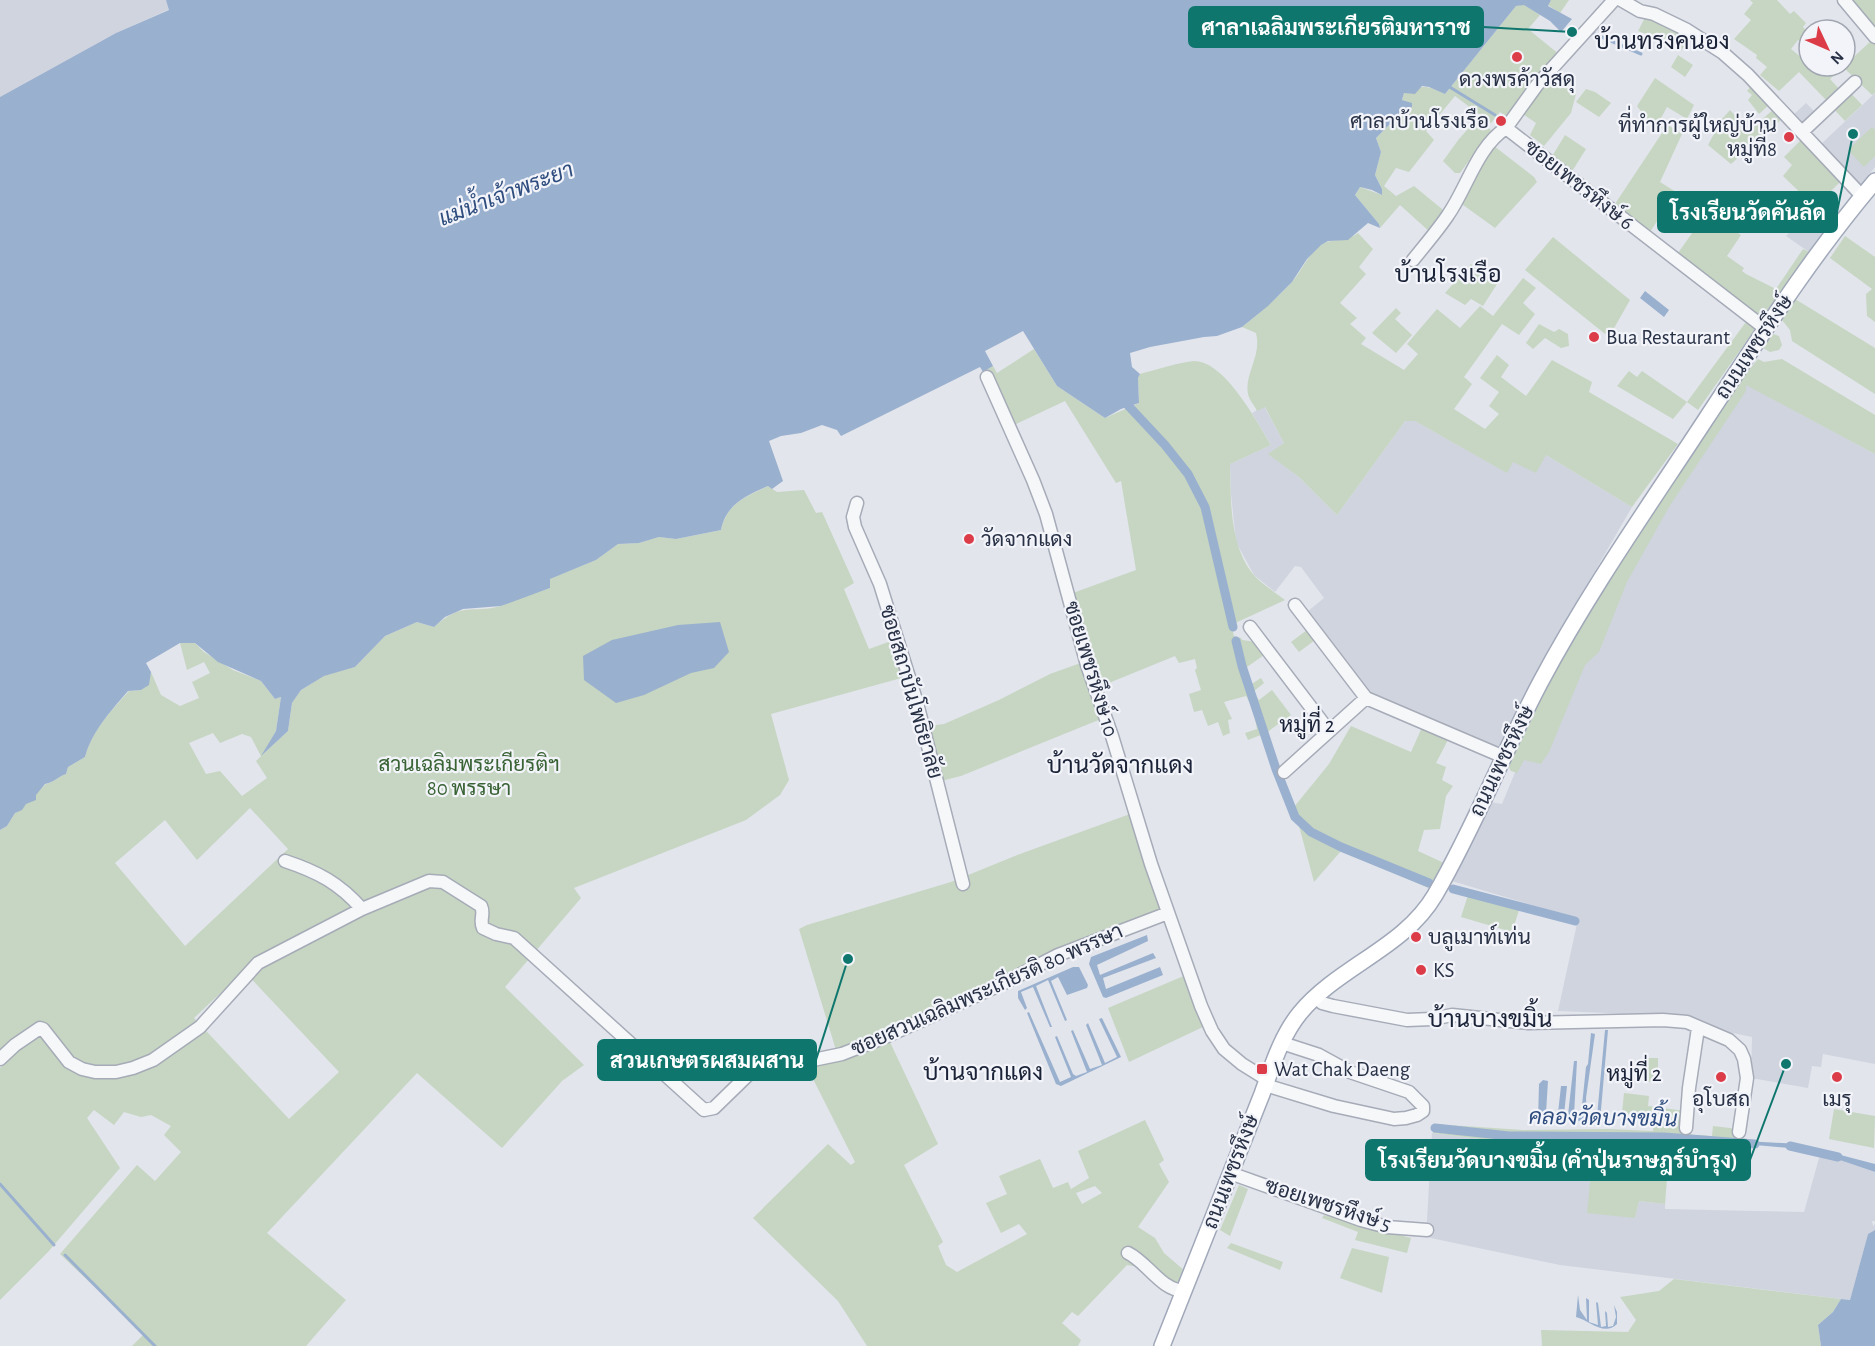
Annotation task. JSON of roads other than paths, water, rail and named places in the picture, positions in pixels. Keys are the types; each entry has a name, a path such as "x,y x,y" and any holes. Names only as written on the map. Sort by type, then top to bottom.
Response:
{"main road":[{"name":"ถนนเพชรหึงษ์","path":"1162,1346 1265,1082 1282,1043 1301,1011 1339,978 1400,934 1426,909 1449,871 1540,682 1589,597 1794,288 1875,181"}],"street":[{"path":"1413,260 1449,214 1483,154 1500,132 1506,128 1537,85 1614,0"},
{"path":"1621,0 1640,11 1664,18 1713,46 1748,75 1862,196"},
{"path":"1844,0 1875,37"},
{"path":"1802,132 1855,82"},
{"name":"ซอยเพชรหึงษ์ 6","path":"1506,128 1766,329"},
{"name":"ซอยเพชรหึงษ์ 10","path":"987,376 1046,514 1087,665 1112,736 1168,914 1212,1031 1224,1049 1265,1082 1334,1106 1394,1119 1406,1118 1423,1111 1423,1106 1409,1092 1350,1072 1319,1054 1282,1043"},
{"name":"ซอยสถาบันโพธิยาลัย","path":"857,503 853,517 855,527 880,584 917,703 963,884"},
{"path":"1295,605 1366,698 1504,757"},
{"path":"1250,627 1329,731"},
{"path":"1284,772 1366,698"},
{"path":"285,861 326,877 362,909"},
{"name":"ซอยสวนเฉลิมพระเกียรติ 80 พรรษา","path":"0,1059 15,1045 40,1028 44,1029 69,1062 82,1069 95,1072 116,1072 133,1068 153,1060 200,1027 258,963 362,909 429,881 443,882 481,906 483,928 514,938 704,1110 708,1111 714,1108 750,1073 842,1054 883,1038 1058,955 1168,914"},
{"path":"1316,998 1322,1003 1333,1006 1407,1020 1452,1015 1528,1023 1663,1020 1687,1022 1729,1040 1740,1050 1748,1078 1739,1132"},
{"path":"1686,1128 1698,1028"},
{"name":"ซอยเพชรหึงษ์ 5","path":"1230,1173 1376,1224 1427,1230"},
{"path":"1128,1253 1141,1260 1168,1287 1184,1291"}],"water":[{"name":"แม่น้ำเจ้าพระยา","path":"166,0 1551,0 1548,6 1572,19 1561,32 1550,21 1524,5 1516,6 1445,94 1422,86 1415,94 1404,93 1402,100 1412,103 1412,107 1395,119 1376,138 1381,152 1375,175 1382,189 1382,195 1360,187 1355,195 1380,228 1368,223 1348,240 1328,241 1321,245 1307,259 1292,282 1242,327 1217,336 1150,347 1130,353 1132,367 1140,374 1138,378 1139,403 1105,418 1057,386 1023,331 985,351 993,366 983,372 980,367 841,436 837,430 822,425 769,441 783,481 772,489 768,486 738,502 727,514 721,530 676,539 659,537 639,543 618,544 596,560 550,579 550,588 501,606 463,609 445,617 434,627 417,622 385,636 355,667 324,676 301,690 292,703 288,731 261,756 276,731 281,697 275,699 261,681 218,662 195,643 180,643 146,663 151,672 149,685 141,690 128,691 97,730 85,757 68,767 66,774 45,784 36,795 36,800 26,804 22,810 15,813 7,826 0,830 0,97 116,33 169,10"},
{"path":"1645,291 1669,310 1664,317 1640,298"},
{"path":"720,622 729,652 714,668 691,673 644,695 616,703 584,680 583,656 612,640 678,625"},
{"path":"1147,935 1148,941 1097,965 1100,975 1153,953 1156,958 1103,978 1106,989 1160,967 1163,975 1106,998 1103,997 1089,964 1091,957"},
{"path":"1073,967 1079,967 1088,985 1087,988 1067,995 1058,977 1051,981 1067,1020 1065,1021 1048,980 1036,986 1052,1027 1050,1027 1033,987 1021,992 1027,1008 1025,1010 1018,998 1018,991"},
{"path":"1029,1012 1060,1082 1071,1077 1055,1037 1057,1036 1073,1074 1076,1076 1087,1072 1071,1031 1073,1030 1090,1069 1102,1065 1086,1025 1088,1023 1105,1063 1117,1057 1099,1019 1102,1018 1121,1057 1061,1086 1056,1084 1027,1013"},
{"path":"1605,1030 1608,1030 1600,1121 1538,1120 1539,1084 1543,1080 1548,1081 1546,1113 1558,1113 1561,1086 1567,1086 1564,1115 1568,1115 1574,1061 1577,1061 1574,1115 1578,1117 1581,1115 1591,1033 1595,1034 1586,1098 1587,1116 1592,1119 1597,1116"},
{"path":"1745,1141 1802,1145 1800,1149 1744,1144"},
{"path":"1829,1152 1875,1164 1875,1172 1828,1156"},
{"path":"1875,1230 1875,1346 1821,1346 1818,1325 1833,1312 1841,1299 1850,1300 1868,1234"},
{"path":"1578,1295 1580,1310 1587,1320 1586,1298 1589,1300 1589,1322 1598,1325 1596,1302 1601,1327 1606,1326 1605,1311 1608,1327 1613,1326 1616,1317 1614,1305 1617,1312 1617,1324 1612,1328 1607,1329 1596,1326 1576,1317"}],"waterway":[{"path":"1590,32 1641,54"},
{"path":"1448,86 1495,115"},
{"path":"1122,399 1165,445 1188,474 1205,507 1233,627"},
{"path":"1236,641 1276,769 1295,817 1311,832 1341,847 1429,883"},
{"path":"1453,889 1575,921"},
{"name":"คลองวัดบางขมิ้น","path":"1435,1128 1509,1136 1664,1137 1755,1144"},
{"name":"คลองวัดบางขมิ้น","path":"1790,1146 1838,1157"},
{"path":"0,1184 54,1245"},
{"path":"65,1255 155,1346"}],"place":[{"name":"ศาลาเฉลิมพระเกียรติมหาราช","path":"1572,32"},
{"name":"ดวงพรค้าวัสดุ","path":"1517,57"},
{"name":"ศาลาบ้านโรงเรือ","path":"1501,121"},
{"name":"โรงเรียนวัดคันลัด","path":"1853,134"},
{"name":"ที่ทำการผู้ใหญ่บ้าน หมู่ที่8","path":"1789,137"},
{"name":"Bua Restaurant","path":"1594,337"},
{"name":"วัดจากแดง","path":"969,539"},
{"name":"บลูเมาท์เท่น","path":"1416,937"},
{"name":"สวนเกษตรผสมผสาน","path":"848,959"},
{"name":"KS","path":"1421,970"},
{"name":"โรงเรียนวัดบางขมิ้น (คำปุ่นราษฎร์บำรุง)","path":"1786,1064"},
{"name":"Wat Chak Daeng","path":"1262,1069"},
{"name":"อุโบสถ","path":"1721,1077"},
{"name":"เมรุ","path":"1837,1077"}],"district":[{"name":"บ้านทรงคนอง","path":"1662,42"},
{"name":"บ้านโรงเรือ","path":"1448,275"},
{"name":"หมู่ที่ 2","path":"1307,725"},
{"name":"บ้านวัดจากแดง","path":"1120,766"},
{"name":"บ้านบางขมิ้น","path":"1490,1020"},
{"name":"บ้านจากแดง","path":"983,1073"},
{"name":"หมู่ที่ 2","path":"1634,1074"}],"park label":[{"name":"สวนเฉลิมพระเกียรติฯ 80 พรรษา","path":"469,776"}]}
